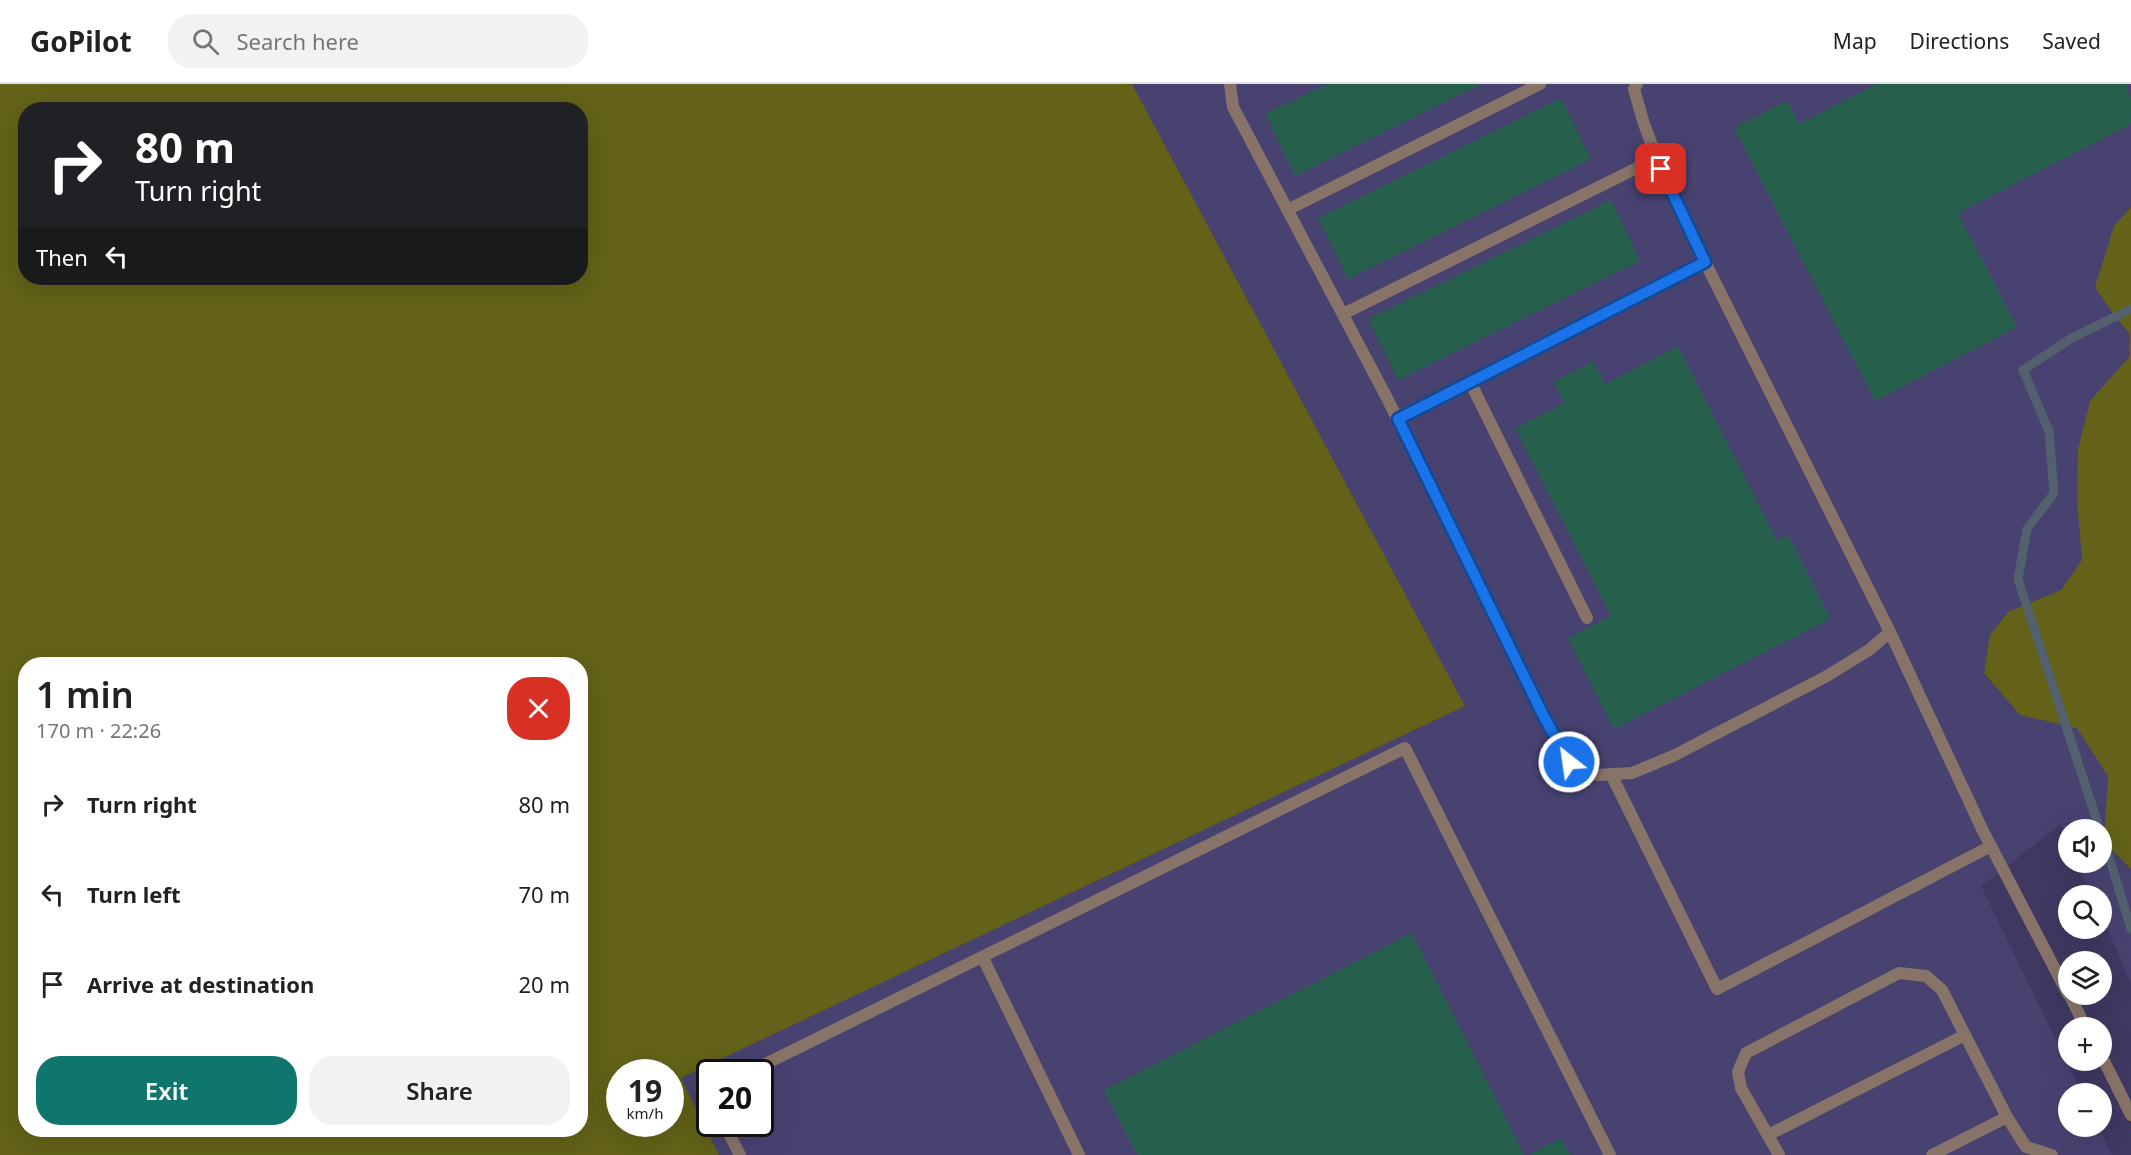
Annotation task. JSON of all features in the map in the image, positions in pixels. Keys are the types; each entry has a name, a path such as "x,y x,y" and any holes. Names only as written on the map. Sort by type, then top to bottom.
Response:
{"lane":[{"path":"1230,84 1233,107 1398,419 1544,717 1569,762 1598,775 1632,772 1673,756 1827,676 1869,650 1890,632"},
{"path":"1287,210 1540,84"},
{"path":"1632,86 1657,158 1705,262 1890,632 1991,846 2058,973"},
{"path":"1342,314 1657,158"},
{"path":"1398,419 1705,262"},
{"path":"1470,382 1587,618"},
{"path":"774,1060 1405,748 1610,1155"},
{"path":"1611,774 1717,989 1991,846"},
{"path":"983,958 1079,1155"},
{"path":"1779,1155 1741,1088 1738,1072 1746,1053 1899,973 1926,976 1942,990 2007,1117 2026,1147 2052,1155"},
{"path":"1768,1135 1965,1035"},
{"path":"2109,1071 2131,1115"},
{"path":"1932,1155 2007,1117"},
{"path":"731,1137 740,1155"}],"shaded area":[{"path":"0,84 1132,84 1465,706 721,1059 696,1059 696,1071 684,1077 684,1059 606,1059 606,1137 684,1137 684,1084 696,1108 696,1137 710,1137 719,1155 0,1155"},
{"path":"1132,84 2131,84 2131,984 2112,939 2112,885 2088,885 2082,873 2112,873 2112,819 2058,819 2058,826 1981,886 2058,1044 2058,1071 2071,1071 2077,1083 2058,1083 2058,1137 2103,1137 2112,1155 719,1155 710,1137 774,1137 774,1059 720,1059 1465,706"},
{"path":"2131,207 2131,869 2112,850 2112,819 2105,819 2108,776 2077,728 2020,715 1984,673 1990,635 2008,612 2061,590 2082,560 2077,500 2078,449 2090,401 2129,357 2130,334 2095,287 2114,226"},
{"path":"696,1070 696,1110 684,1086 684,1076"}],"building":[{"path":"1327,84 1481,84 1295,176 1265,114"},
{"path":"1877,84 2125,84 2131,97 2131,124 1958,213 2017,327 1875,401 1734,128 1787,101 1799,124"},
{"path":"1561,98 1591,159 1348,279 1318,218"},
{"path":"1611,200 1640,261 1398,380 1368,319"},
{"path":"1678,346 1777,541 1788,535 1830,619 1614,729 1568,638 1611,616 1515,428 1564,403 1554,382 1593,361 1605,384"},
{"path":"1412,933 1524,1155 1137,1155 1104,1090"},
{"path":"1561,1138 1570,1155 1529,1155"}],"waterway":[{"path":"2096,819 2018,579 2027,529 2054,493 2049,431 2023,370 2072,338 2131,309"},
{"path":"2112,867 2131,929"}],"route":[{"path":"1569,762 1544,717 1398,419 1705,262 1661,169"}]}
